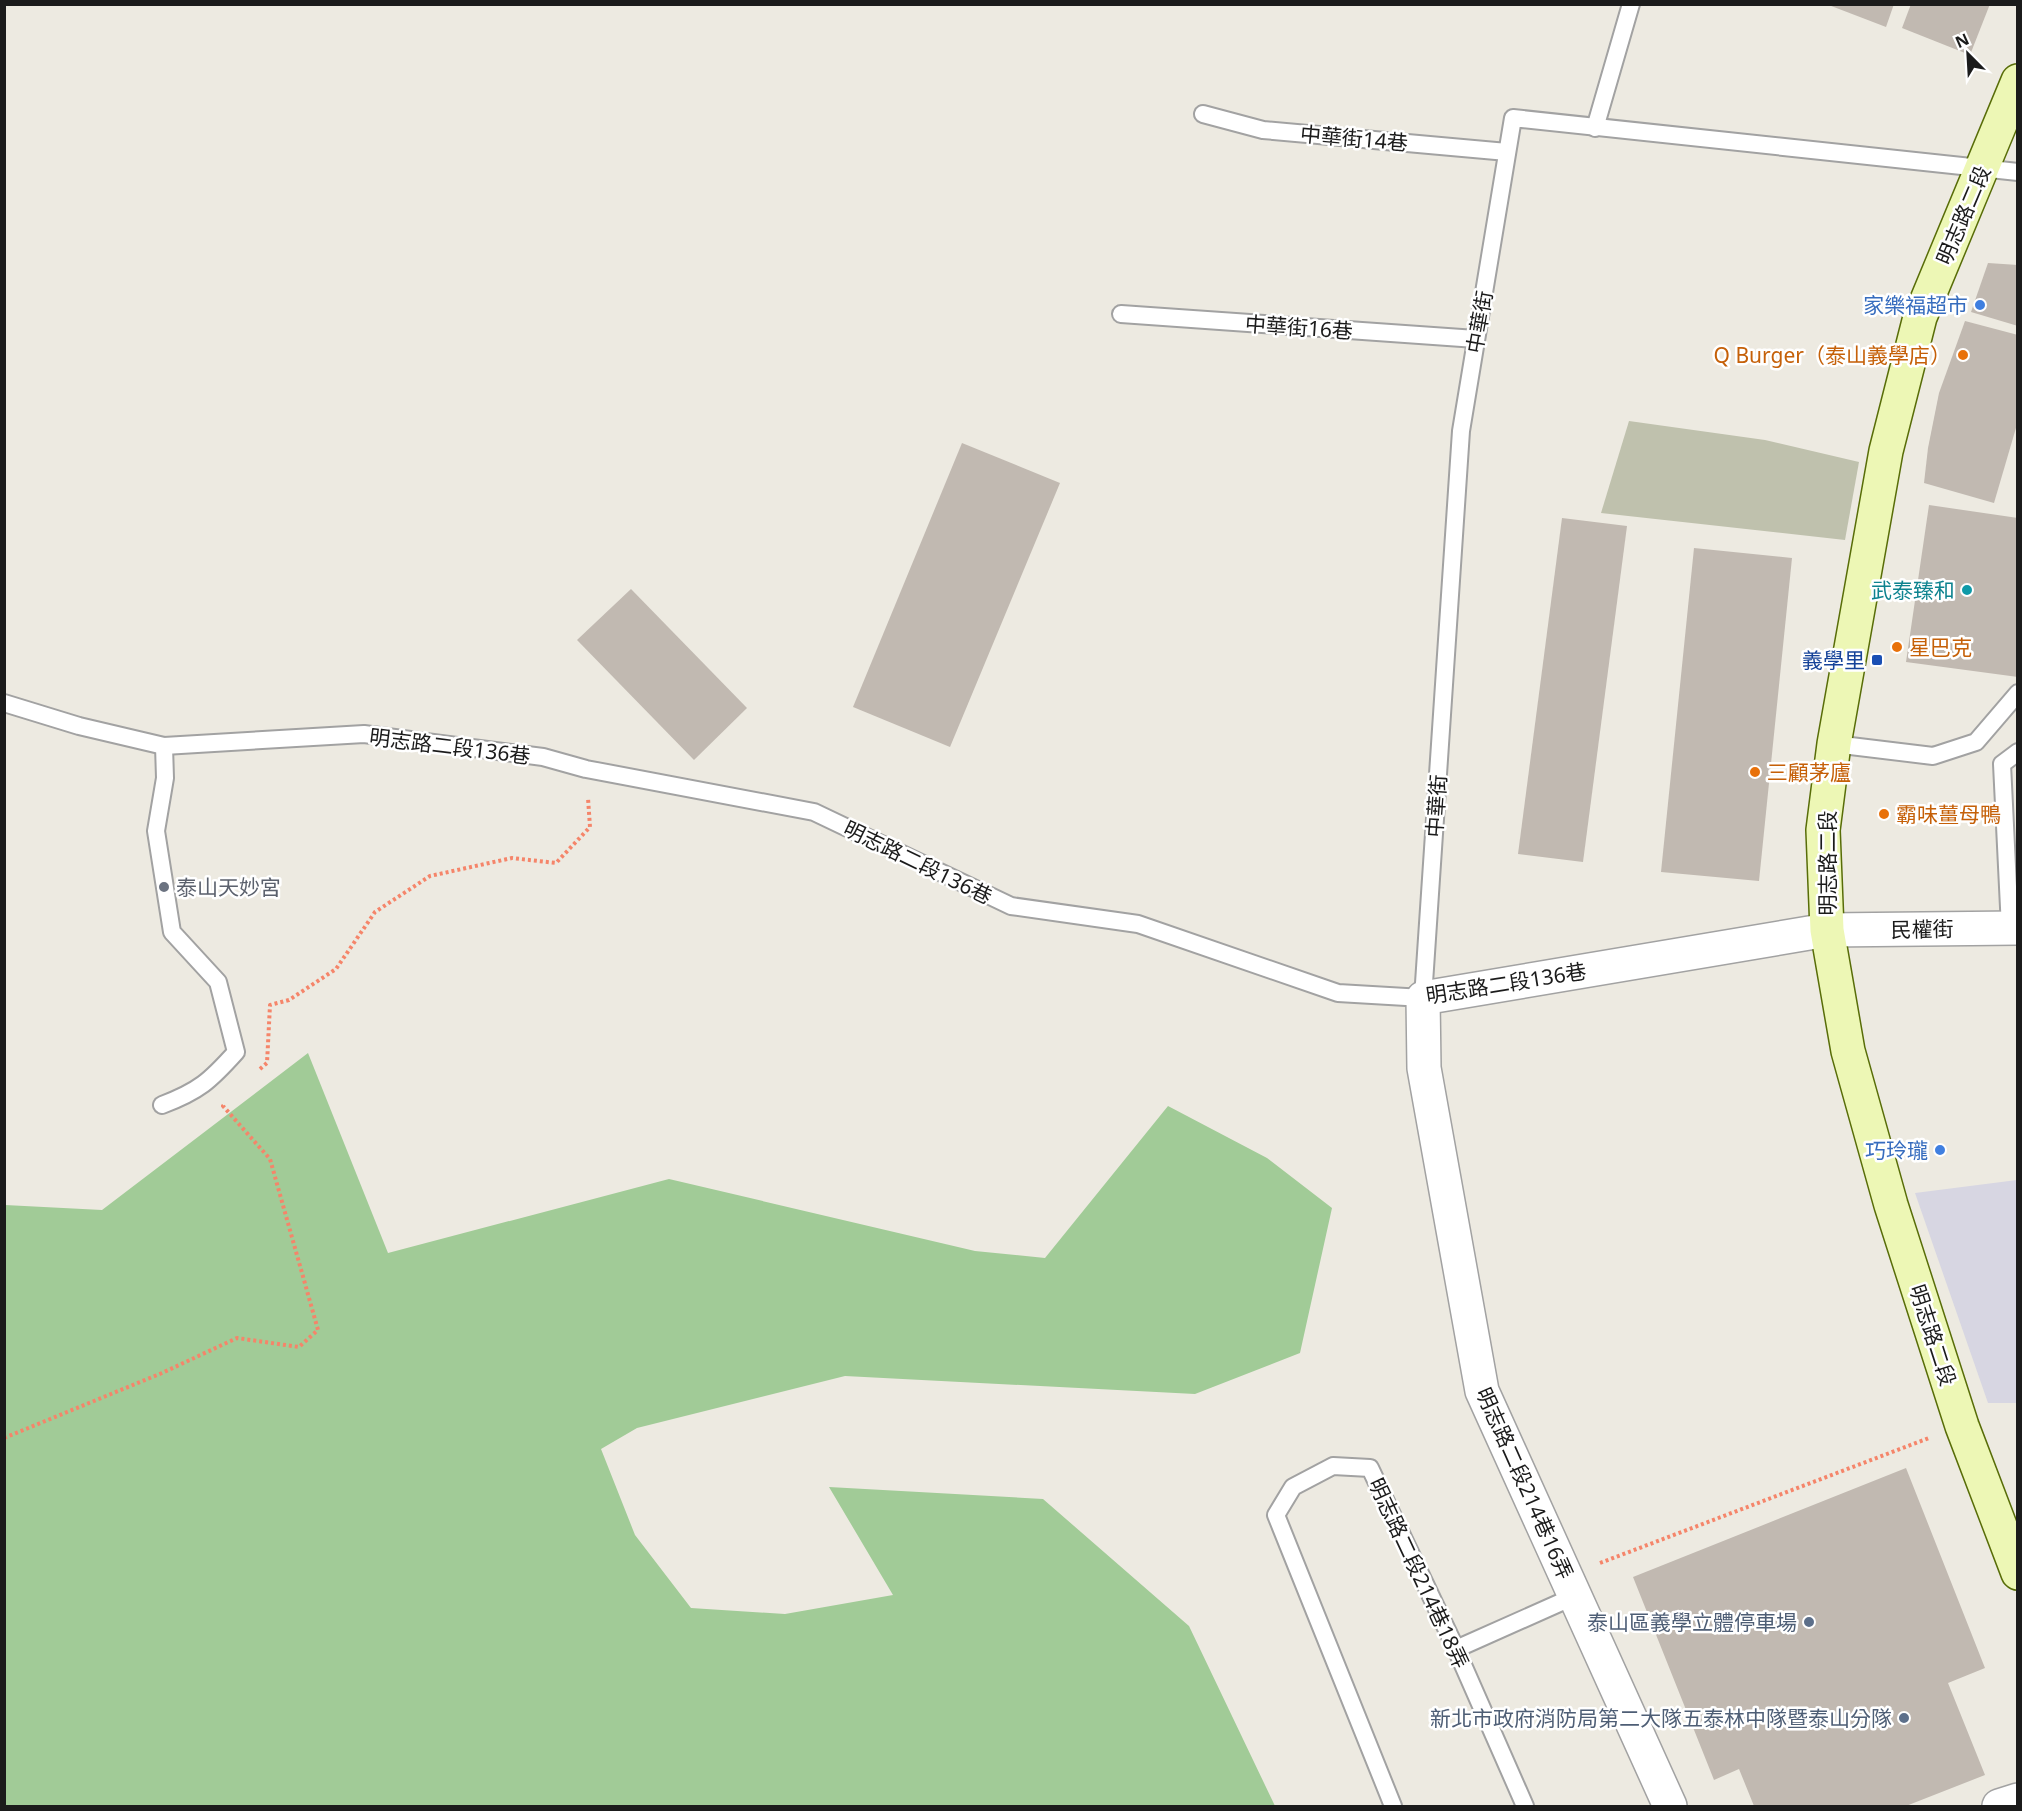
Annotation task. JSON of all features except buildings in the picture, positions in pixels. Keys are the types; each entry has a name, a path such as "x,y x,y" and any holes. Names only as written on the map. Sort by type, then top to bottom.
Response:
{"main road":[{"name":"明志路二段","path":"2018,81 1920,317 1886,451 1834,744 1823,830 1827,930 1848,1051 1892,1205 1962,1426 2018,1573"}],"street":[{"name":"民權街","path":"1827,930 2014,928"},
{"name":"明志路二段136巷","path":"1424,998 1827,930"},
{"name":"明志路二段214巷16弄","path":"1424,998 1424,1068 1482,1391 1670,1806"},
{"path":"1999,1806 2018,1800"}],"lane":[{"path":"1595,128 1631,4"},
{"name":"中華街14巷","path":"1203,114 1263,130 1508,152"},
{"name":"中華街","path":"1424,998 1461,431 1513,118 1982,170 2018,172"},
{"name":"中華街16巷","path":"1122,314 1476,339"},
{"path":"1834,744 1933,756 1976,742 2018,693"},
{"name":"明志路二段136巷","path":"4,703 79,726 164,746 364,735 543,757 586,770 814,812 1011,906 1138,924 1338,993 1424,998"},
{"path":"162,1106 187,1096 209,1083 236,1052 218,982 172,932 156,831 165,778 164,746"},
{"path":"2014,928 2002,764 2018,752"},
{"name":"明志路二段214巷18弄","path":"1394,1806 1276,1515 1293,1487 1334,1467 1370,1468 1456,1649 1525,1806"},
{"path":"1456,1649 1570,1586"}],"path":[{"path":"252,1077 267,1063 270,1005 290,1000 336,969 375,912 430,876 512,858 556,863 590,827 586,770"},
{"path":"4,1438 162,1373 237,1338 300,1347 318,1330 270,1159 223,1106 230,1099"},
{"path":"1570,1586 1962,1426"}],"shaded area":[{"path":"1629,421 1765,440 1859,462 1845,540 1601,513"},
{"path":"2017,1180 2017,1403 1988,1403 1915,1193"}],"green space":[{"path":"308,1053 388,1253 669,1179 975,1251 1045,1258 1168,1106 1267,1158 1332,1208 1300,1353 1195,1394 845,1376 637,1428 601,1449 635,1535 691,1608 785,1614 893,1595 829,1487 1043,1499 1189,1626 1275,1806 5,1806 5,1205 102,1210"}],"place":[{"name":"家樂福超市","path":"1980,305"},
{"name":"Q Burger（泰山義學店）","path":"1963,355"},
{"name":"武泰臻和","path":"1967,590"},
{"name":"星巴克","path":"1897,647"},
{"name":"義學里","path":"1877,660"},
{"name":"三顧茅廬","path":"1755,772"},
{"name":"霸味薑母鴨","path":"1884,814"},
{"name":"泰山天妙宮","path":"164,887"},
{"name":"巧玲瓏","path":"1940,1150"},
{"name":"泰山區義學立體停車場","path":"1809,1622"},
{"name":"新北市政府消防局第二大隊五泰林中隊暨泰山分隊","path":"1904,1718"}]}
